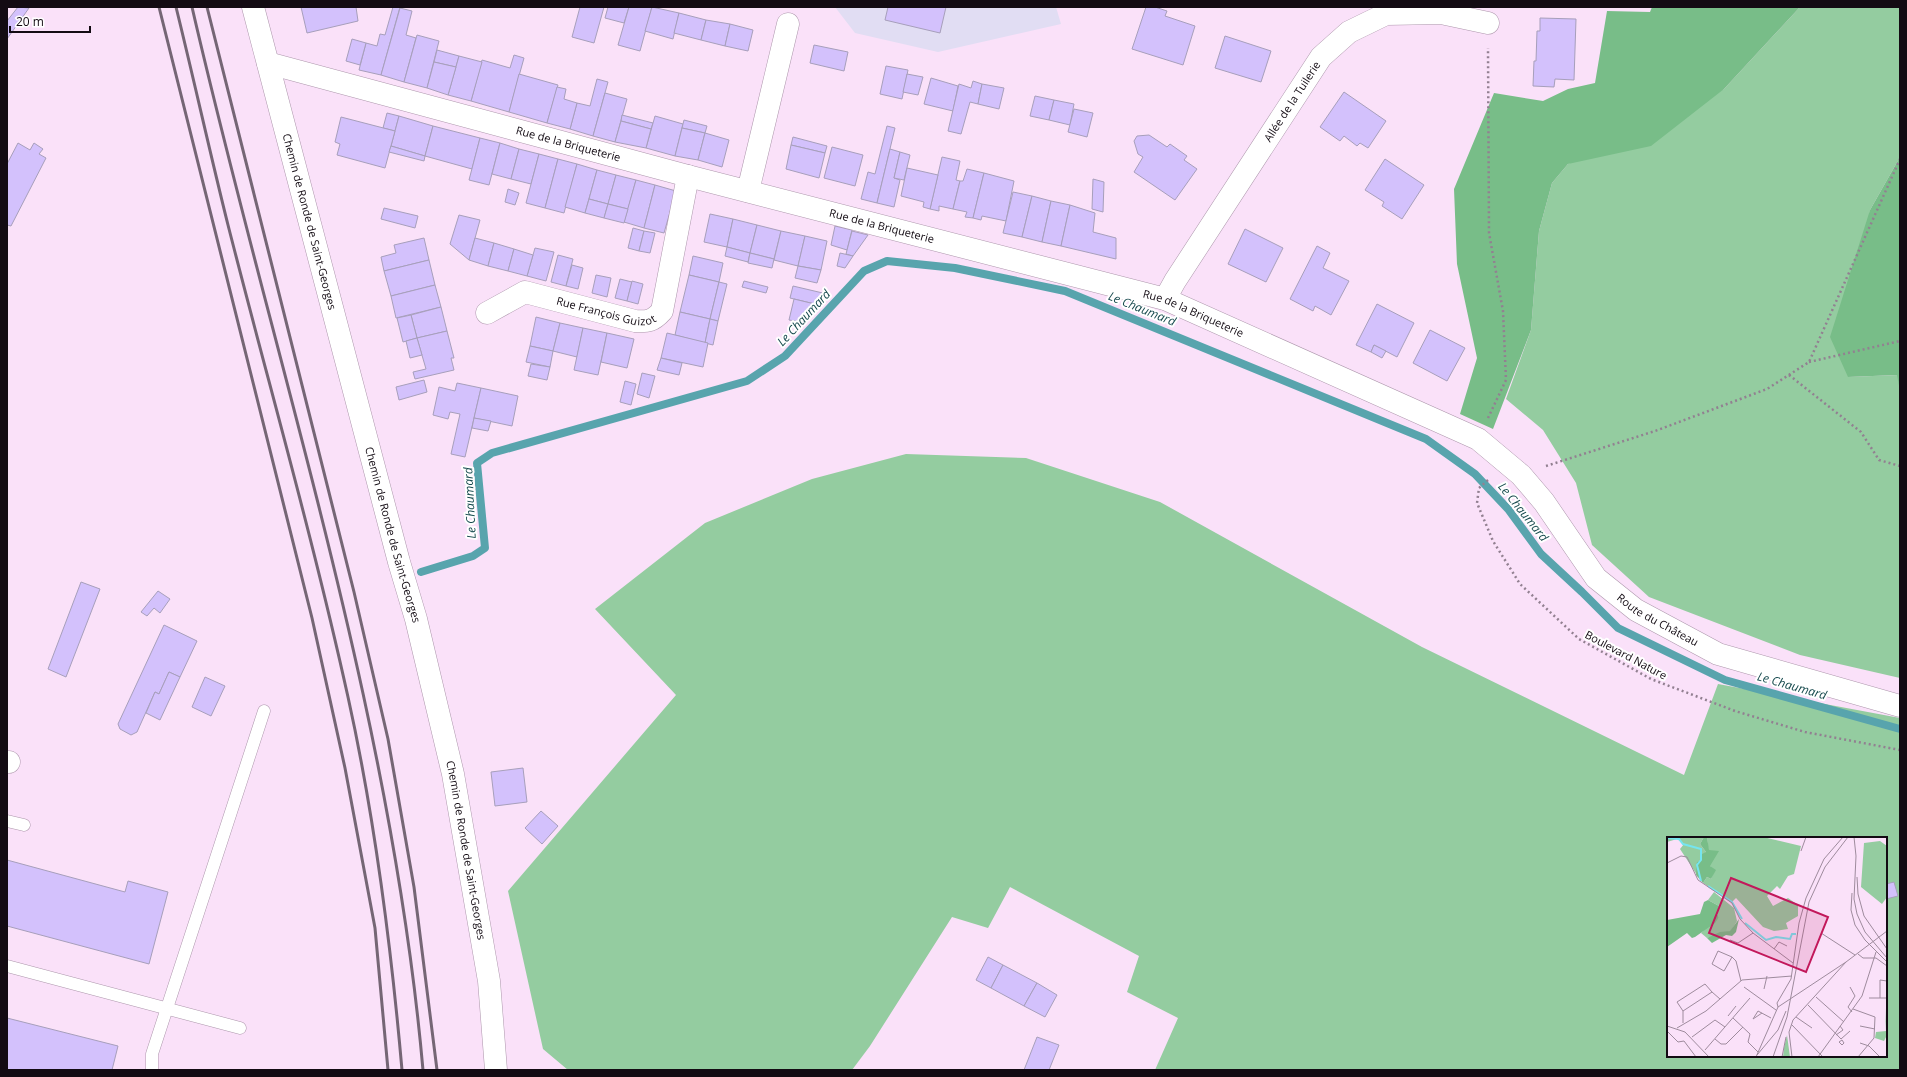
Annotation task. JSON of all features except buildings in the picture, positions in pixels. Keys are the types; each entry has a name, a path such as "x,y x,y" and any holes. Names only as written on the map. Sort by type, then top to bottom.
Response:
{"street":[{"name":"Chemin de Ronde de Saint-Georges","path":"253,7 396,554 416,618 453,774 489,981 496,1070"},
{"name":"Allée de la Tuilerie","path":"1165,299 1175,281 1321,57 1348,32 1386,14 1441,13 1488,23"},
{"path":"748,191 788,24"},
{"name":"Rue de la Briqueterie","path":"268,62 688,176 1165,299 1478,439"},
{"name":"Rue François Guizot","path":"487,313 525,292 635,321 648,322 655,320 662,311 688,176"},
{"name":"Route du Château","path":"1478,439 1521,475 1544,502 1596,578 1636,610 1718,654 1900,706"}],"lane":[{"path":"152,1070 152,1054 264,711"},
{"path":"7,821 24,825"},
{"path":"7,966 240,1028"}],"path":[{"path":"1478,439 1506,380 1503,311 1489,233 1488,23"},
{"path":"1809,362 1900,159"},
{"path":"1521,475 1663,428 1767,389 1809,362 1900,341"},
{"path":"1789,374 1861,432 1879,460 1900,466"},
{"name":"Boulevard Nature","path":"1486,482 1479,488 1477,504 1493,541 1520,584 1579,639 1651,680 1735,711 1805,732 1900,750"}],"shaded area":[{"path":"835,7 1056,7 1061,24 938,52 855,33"}],"green space":[{"path":"1652,7 1800,7 1724,89 1651,146 1568,164 1552,183 1539,231 1531,330 1493,429 1460,414 1477,358 1457,264 1454,189 1494,93 1543,101 1568,89 1595,83 1607,11 1650,12"},
{"path":"1800,7 1900,7 1900,157 1870,210 1848,377 1898,375 1900,391 1900,678 1800,655 1649,597 1592,545 1576,483 1543,430 1506,399 1531,330 1539,231 1552,183 1568,164 1724,89"},
{"path":"1900,157 1900,391 1897,375 1848,377 1830,337 1870,210"},
{"path":"906,454 1026,458 1160,502 1422,647 1684,775 1718,684 1900,718 1900,1070 1155,1070 1178,1018 1127,992 1139,956 1010,887 988,928 952,917 870,1046 852,1070 568,1070 543,1049 508,891 676,695 595,609 705,523 812,479"}],"waterway":[{"name":"Le Chaumard","path":"421,572 473,556 485,548 477,463 492,453 747,381 785,356 864,271 887,261 955,268 1065,291 1426,439 1475,474 1508,509 1541,554 1618,628 1725,680 1900,729"}],"railway":[{"path":"159,7 312,618 345,768 375,928 388,1070"},
{"path":"176,7 228,225 320,578 358,743 381,882 393,976 402,1070"},
{"path":"192,7 224,139 326,535 357,667 385,800 407,935 423,1070"},
{"path":"207,7 354,592 388,739 414,887 437,1070"}]}
